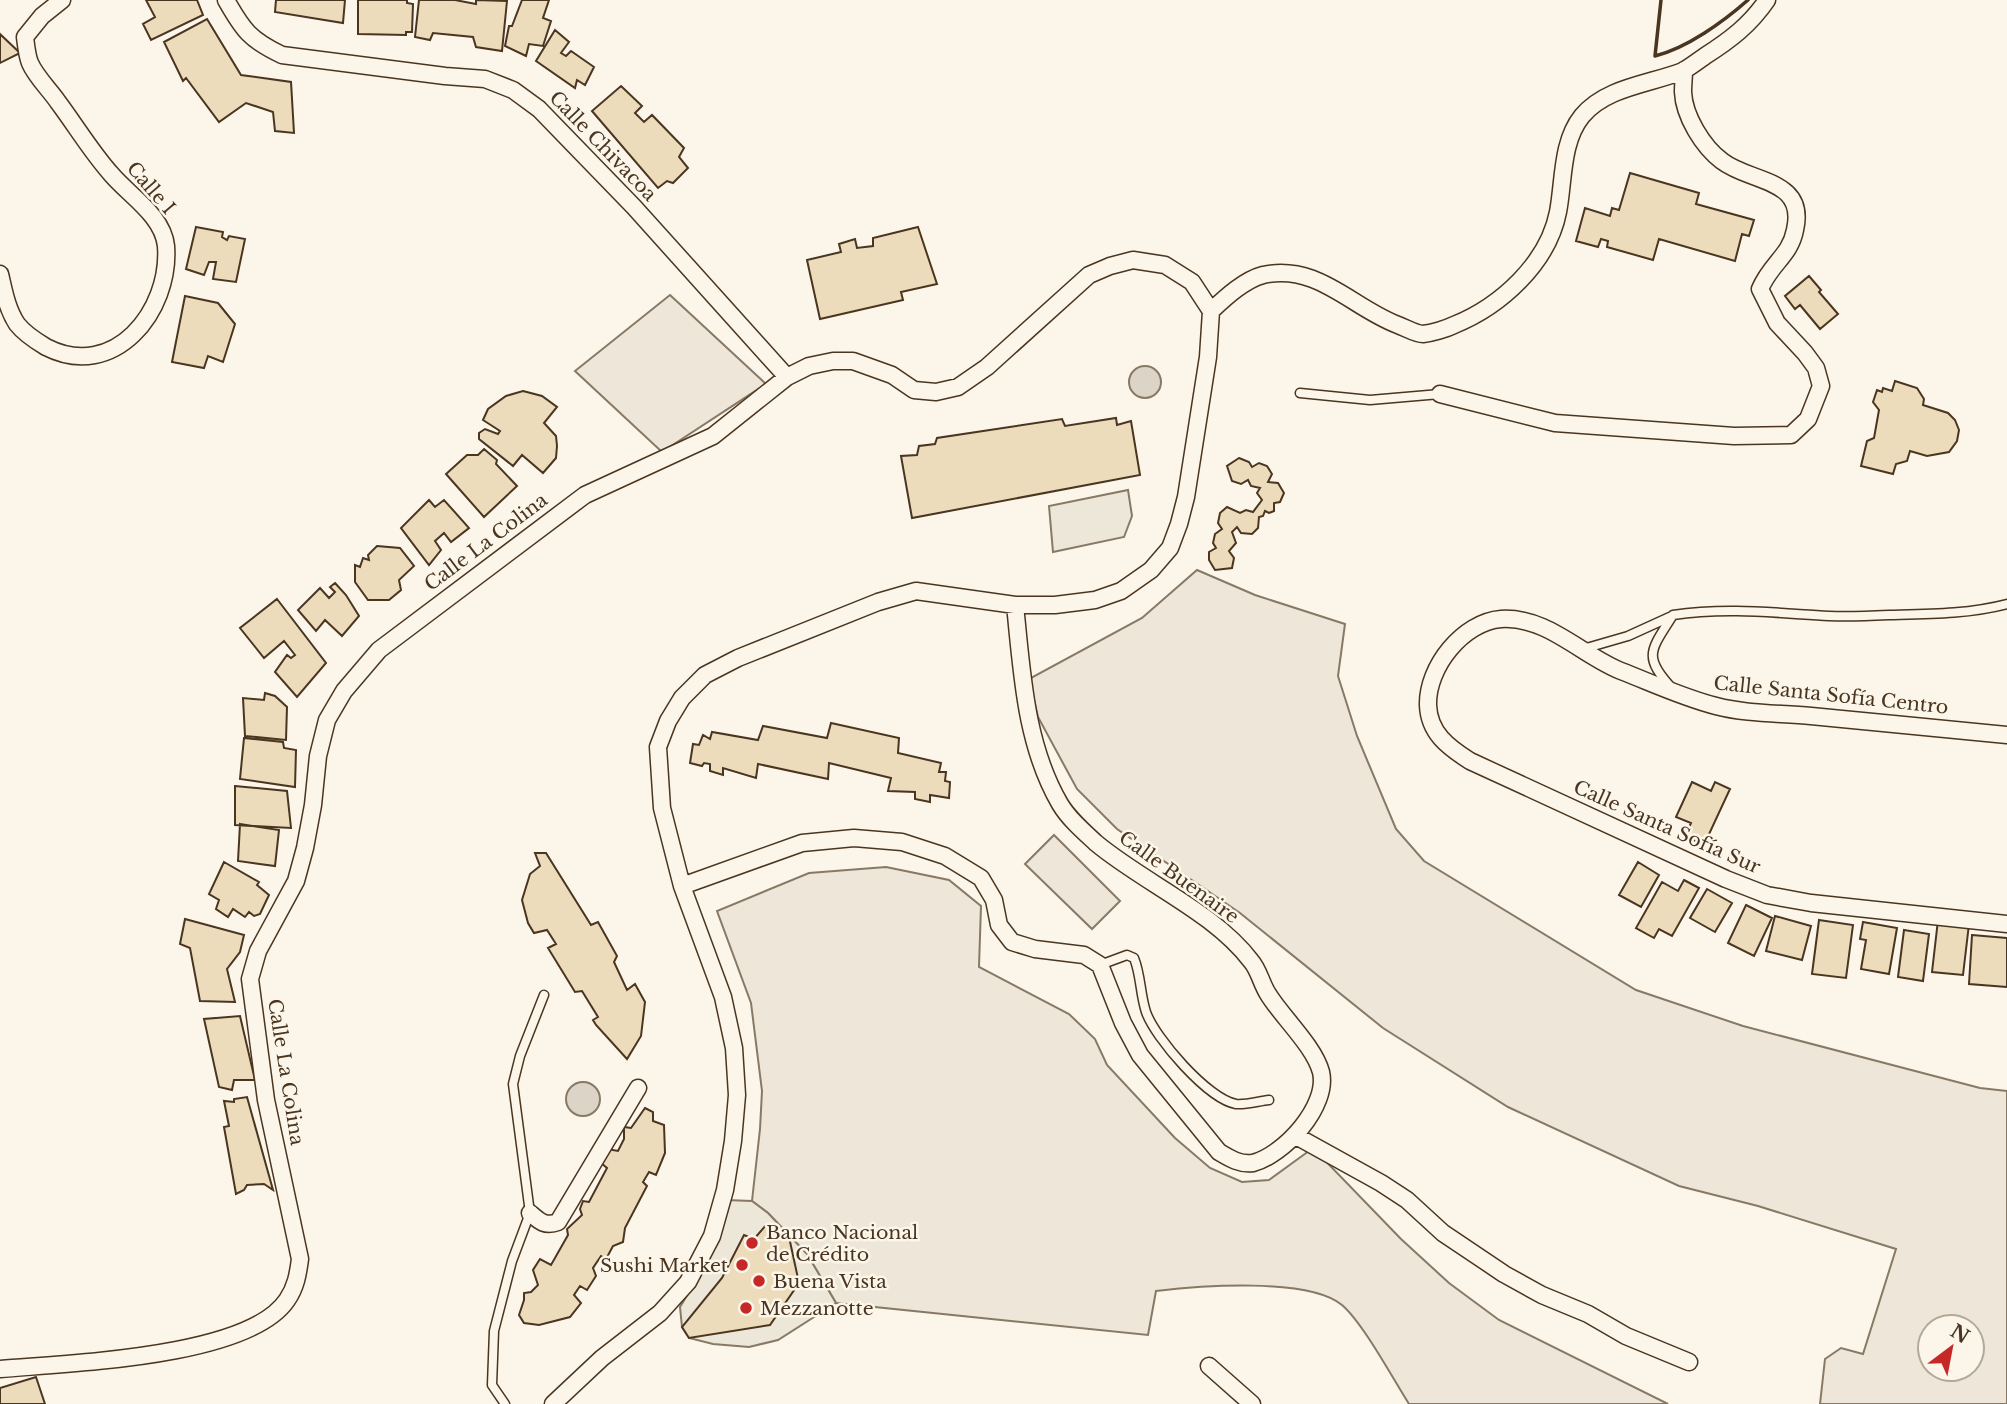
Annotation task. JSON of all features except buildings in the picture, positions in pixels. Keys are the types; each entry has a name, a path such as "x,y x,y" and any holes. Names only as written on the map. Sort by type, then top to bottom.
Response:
{"street":[{"name":"Calle I","path":"0,274 6,301 18,324 36,341 57,352 79,356 100,355 131,336 144,324 155,304 166,265 166,243 158,225 144,206 112,176 30,63 25,37 42,16 62,0"},
{"name":"Calle Chivacoa","path":"226,0 240,25 258,43 282,55 485,79 513,90 539,109 634,207 787,377"},
{"path":"553,1404 587,1371 660,1313 676,1297 697,1268 709,1244 724,1190 733,1141 737,1095 734,1048 723,997 682,886 662,808 658,747 667,721 682,698 705,675 795,635 878,602 916,591 1015,605 1055,605 1095,600 1121,591 1151,570 1170,548 1179,524 1186,496 1208,357 1211,311 1229,294 1261,275 1290,274 1318,279 1377,317 1422,334 1453,326 1481,312 1508,292 1531,267 1551,238 1568,149 1574,127 1584,114 1598,102 1626,89 1684,70 1739,34 1767,0"},
{"path":"1440,394 1555,423 1720,435 1791,435 1808,419 1821,386 1816,368 1777,323 1760,289 1766,274 1791,249 1796,228 1795,204 1780,187 1721,161 1705,144 1690,118 1683,94 1684,70"},
{"name":"Calle La Colina","path":"0,1369 134,1357 190,1348 245,1331 269,1317 287,1302 298,1280 300,1259 266,1100 250,979 258,951 296,881 313,805 317,756 327,720 344,691 379,650 585,495 713,436 787,377 809,366 853,360 892,375 914,390 936,392 958,387 987,367 1089,275 1133,260 1165,265 1192,282 1211,311"},
{"name":"Calle Buenaire","path":"1015,605 1027,715 1047,775 1061,805 1081,830 1119,862 1201,914 1252,961 1267,993 1312,1054 1321,1073 1321,1097 1296,1136 1271,1154 1252,1163 1233,1161 1219,1152 1140,1055 1123,1023 1100,965"},
{"name":"Calle Santa Sofía Centro","path":"1438,668 1444,655 1474,626 1488,621 1514,620 1543,627 1618,670 1719,707 2007,735"},
{"name":"Calle Santa Sofía Sur","path":"1438,668 1428,695 1428,707 1438,737 1452,750 1470,761 1707,872 1767,895 1811,903 2007,924"},
{"path":"682,886 802,843 854,838 902,842 945,856 981,878 995,900 999,925 1013,942 1035,949 1084,955 1100,965"},
{"path":"530,1213 542,1224 558,1222 638,1088"},
{"path":"1296,1136 1407,1200 1443,1233 1504,1274 1542,1295 1588,1314 1626,1336 1689,1362"},
{"path":"1209,1366 1252,1404"}],"lane":[{"path":"1300,393 1370,400 1440,394"},
{"path":"1583,649 1628,636 1673,615 1705,610 1759,610 1832,617 1988,609 2007,604"},
{"path":"1673,615 1656,642 1652,656 1655,670 1677,693"},
{"path":"1100,965 1127,955 1134,958 1146,1013 1168,1049 1206,1086 1227,1101 1238,1104 1269,1100"},
{"path":"505,1404 492,1385 494,1331 508,1274 530,1213 513,1084 520,1056 544,995"}],"shaded area":[{"path":"670,295 766,384 662,452 575,371"},
{"path":"1145,366 1156,371 1161,382 1156,393 1145,398 1134,393 1129,382 1134,371"},
{"path":"1128,490 1132,516 1124,537 1053,552 1049,506"},
{"path":"1197,570 1255,595 1345,624 1338,676 1357,736 1396,829 1424,861 1636,990 1743,1026 1980,1088 2007,1091 2007,1404 1820,1404 1825,1359 1841,1348 1863,1354 1896,1249 1758,1206 1679,1186 1508,1107 1383,1028 1240,913 1117,829 1077,789 1038,717 1029,679 1142,618"},
{"path":"1054,835 1120,901 1092,929 1025,864"},
{"path":"886,867 949,880 981,906 979,967 1069,1014 1095,1039 1107,1065 1175,1138 1210,1168 1242,1182 1269,1180 1313,1148 1401,1239 1449,1283 1499,1320 1668,1404 1409,1404 1350,1313 1326,1296 1305,1290 1225,1286 1156,1291 1148,1335 836,1303 807,1254 768,1213 752,1201 762,1091 751,1003 717,911 809,873"},
{"path":"583,1082 595,1087 600,1099 595,1111 583,1116 571,1111 566,1099 571,1087"},
{"path":"726,1200 752,1201 768,1213 807,1254 836,1303 778,1340 749,1347 713,1344 689,1338 682,1327 680,1307 704,1268"}],"wall":[{"path":"1661,0 1655,56 1680,47 1704,33 1748,0"}],"place":[{"name":"Banco Nacional de Crédito","path":"752,1243"},
{"name":"Sushi Market","path":"742,1265"},
{"name":"Buena Vista","path":"759,1281"},
{"name":"Mezzanotte","path":"746,1308"}]}
